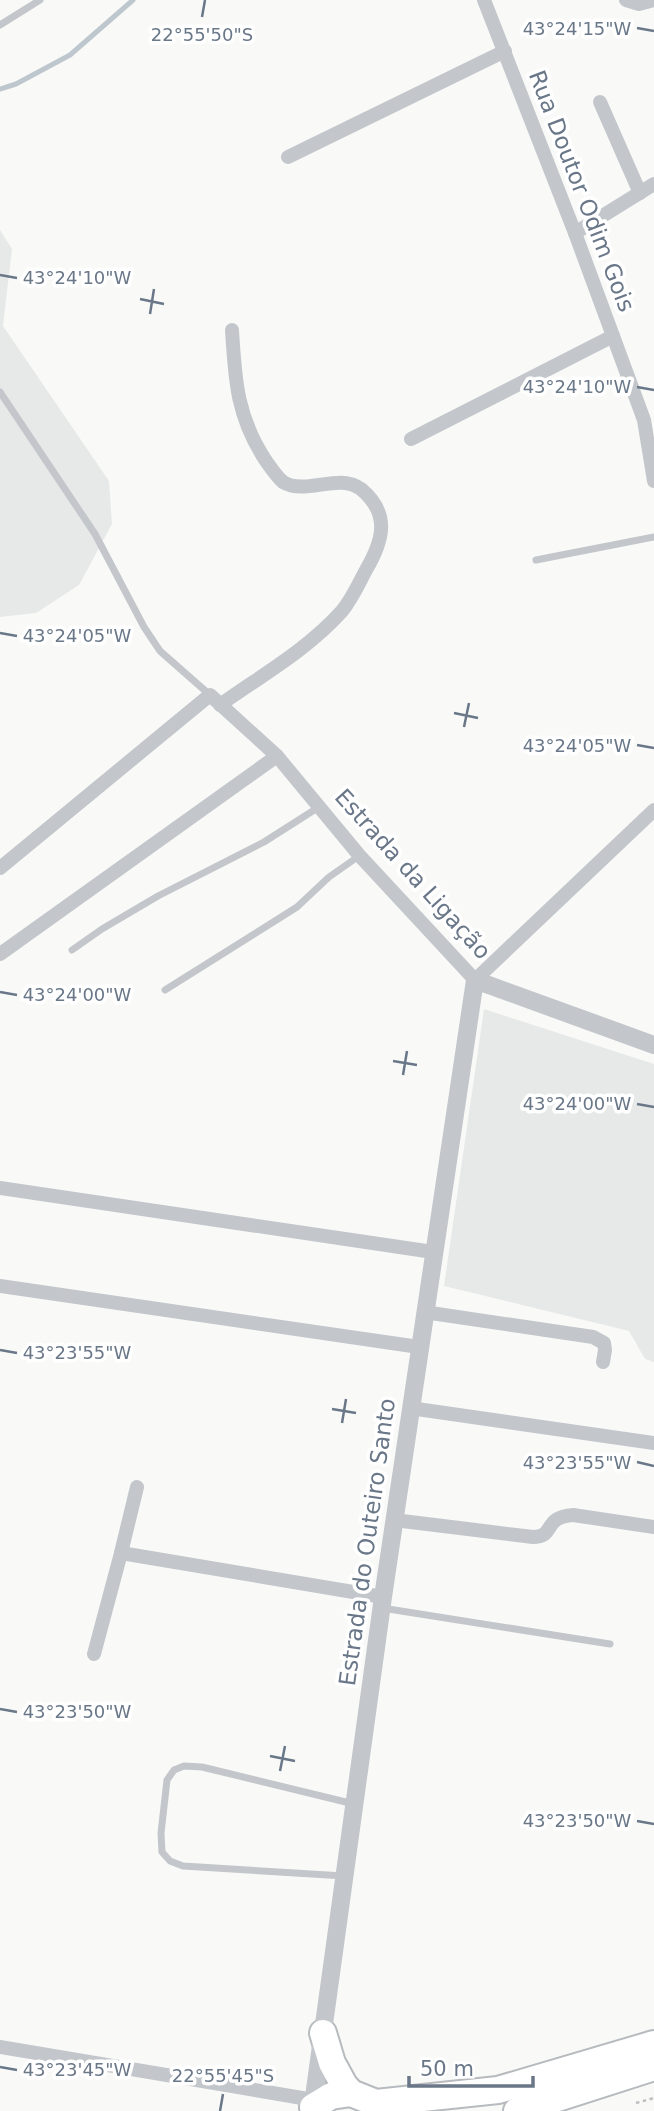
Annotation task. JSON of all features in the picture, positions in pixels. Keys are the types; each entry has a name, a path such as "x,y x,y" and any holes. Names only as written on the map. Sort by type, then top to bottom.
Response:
{"highway":[{"path":"323,2033 337,2075 351,2093 376,2103 498,2090 654,2044"},
{"path":"517,2111 654,2067"},
{"path":"313,2106 331,2096 351,2093"}],"street":[{"name":"Rua Doutor Odim Gois","path":"484,0 644,420 654,481"},
{"path":"632,2 654,0"},
{"path":"288,157 505,51"},
{"path":"600,102 639,193"},
{"path":"575,233 654,184"},
{"path":"0,868 215,700 303,648 343,609 378,549 382,534 381,520 373,502 359,487 342,482 301,486 284,482 272,470 244,419 235,386 232,330"},
{"path":"411,439 613,336"},
{"path":"644,420 654,443"},
{"name":"Estrada da Ligação","path":"215,700 276,757 359,855 475,980 654,1045"},
{"path":"0,954 276,757"},
{"path":"475,980 654,810"},
{"name":"Estrada do Outeiro Santo","path":"313,2106 382,1602 475,980"},
{"path":"0,1188 433,1252"},
{"path":"0,1286 419,1347"},
{"path":"424,1311 593,1337 604,1343 606,1350 603,1362"},
{"path":"410,1408 654,1443"},
{"path":"94,1654 136,1487"},
{"path":"394,1520 533,1537 546,1534 555,1518 573,1515 654,1527"},
{"path":"121,1553 382,1602"},
{"path":"0,2047 313,2106"}],"lane":[{"path":"0,25 40,0"},
{"path":"0,392 95,534 144,627 160,651 215,700"},
{"path":"536,560 654,537"},
{"path":"72,950 102,929 264,842 319,807"},
{"path":"165,990 296,907 329,877 359,855"},
{"path":"382,1602 610,1644"},
{"path":"345,1876 183,1866 170,1861 162,1852 161,1833 167,1780 174,1770 184,1766 202,1768 355,1804"}],"path":[{"path":"636,2103 654,2098"}],"shaded area":[{"path":"0,230 12,249 3,326 109,481 112,524 79,585 36,613 0,617"},
{"path":"484,1009 654,1064 654,1362 645,1359 629,1331 444,1286"}],"waterway":[{"path":"0,89 16,84 70,55 133,0"}]}
